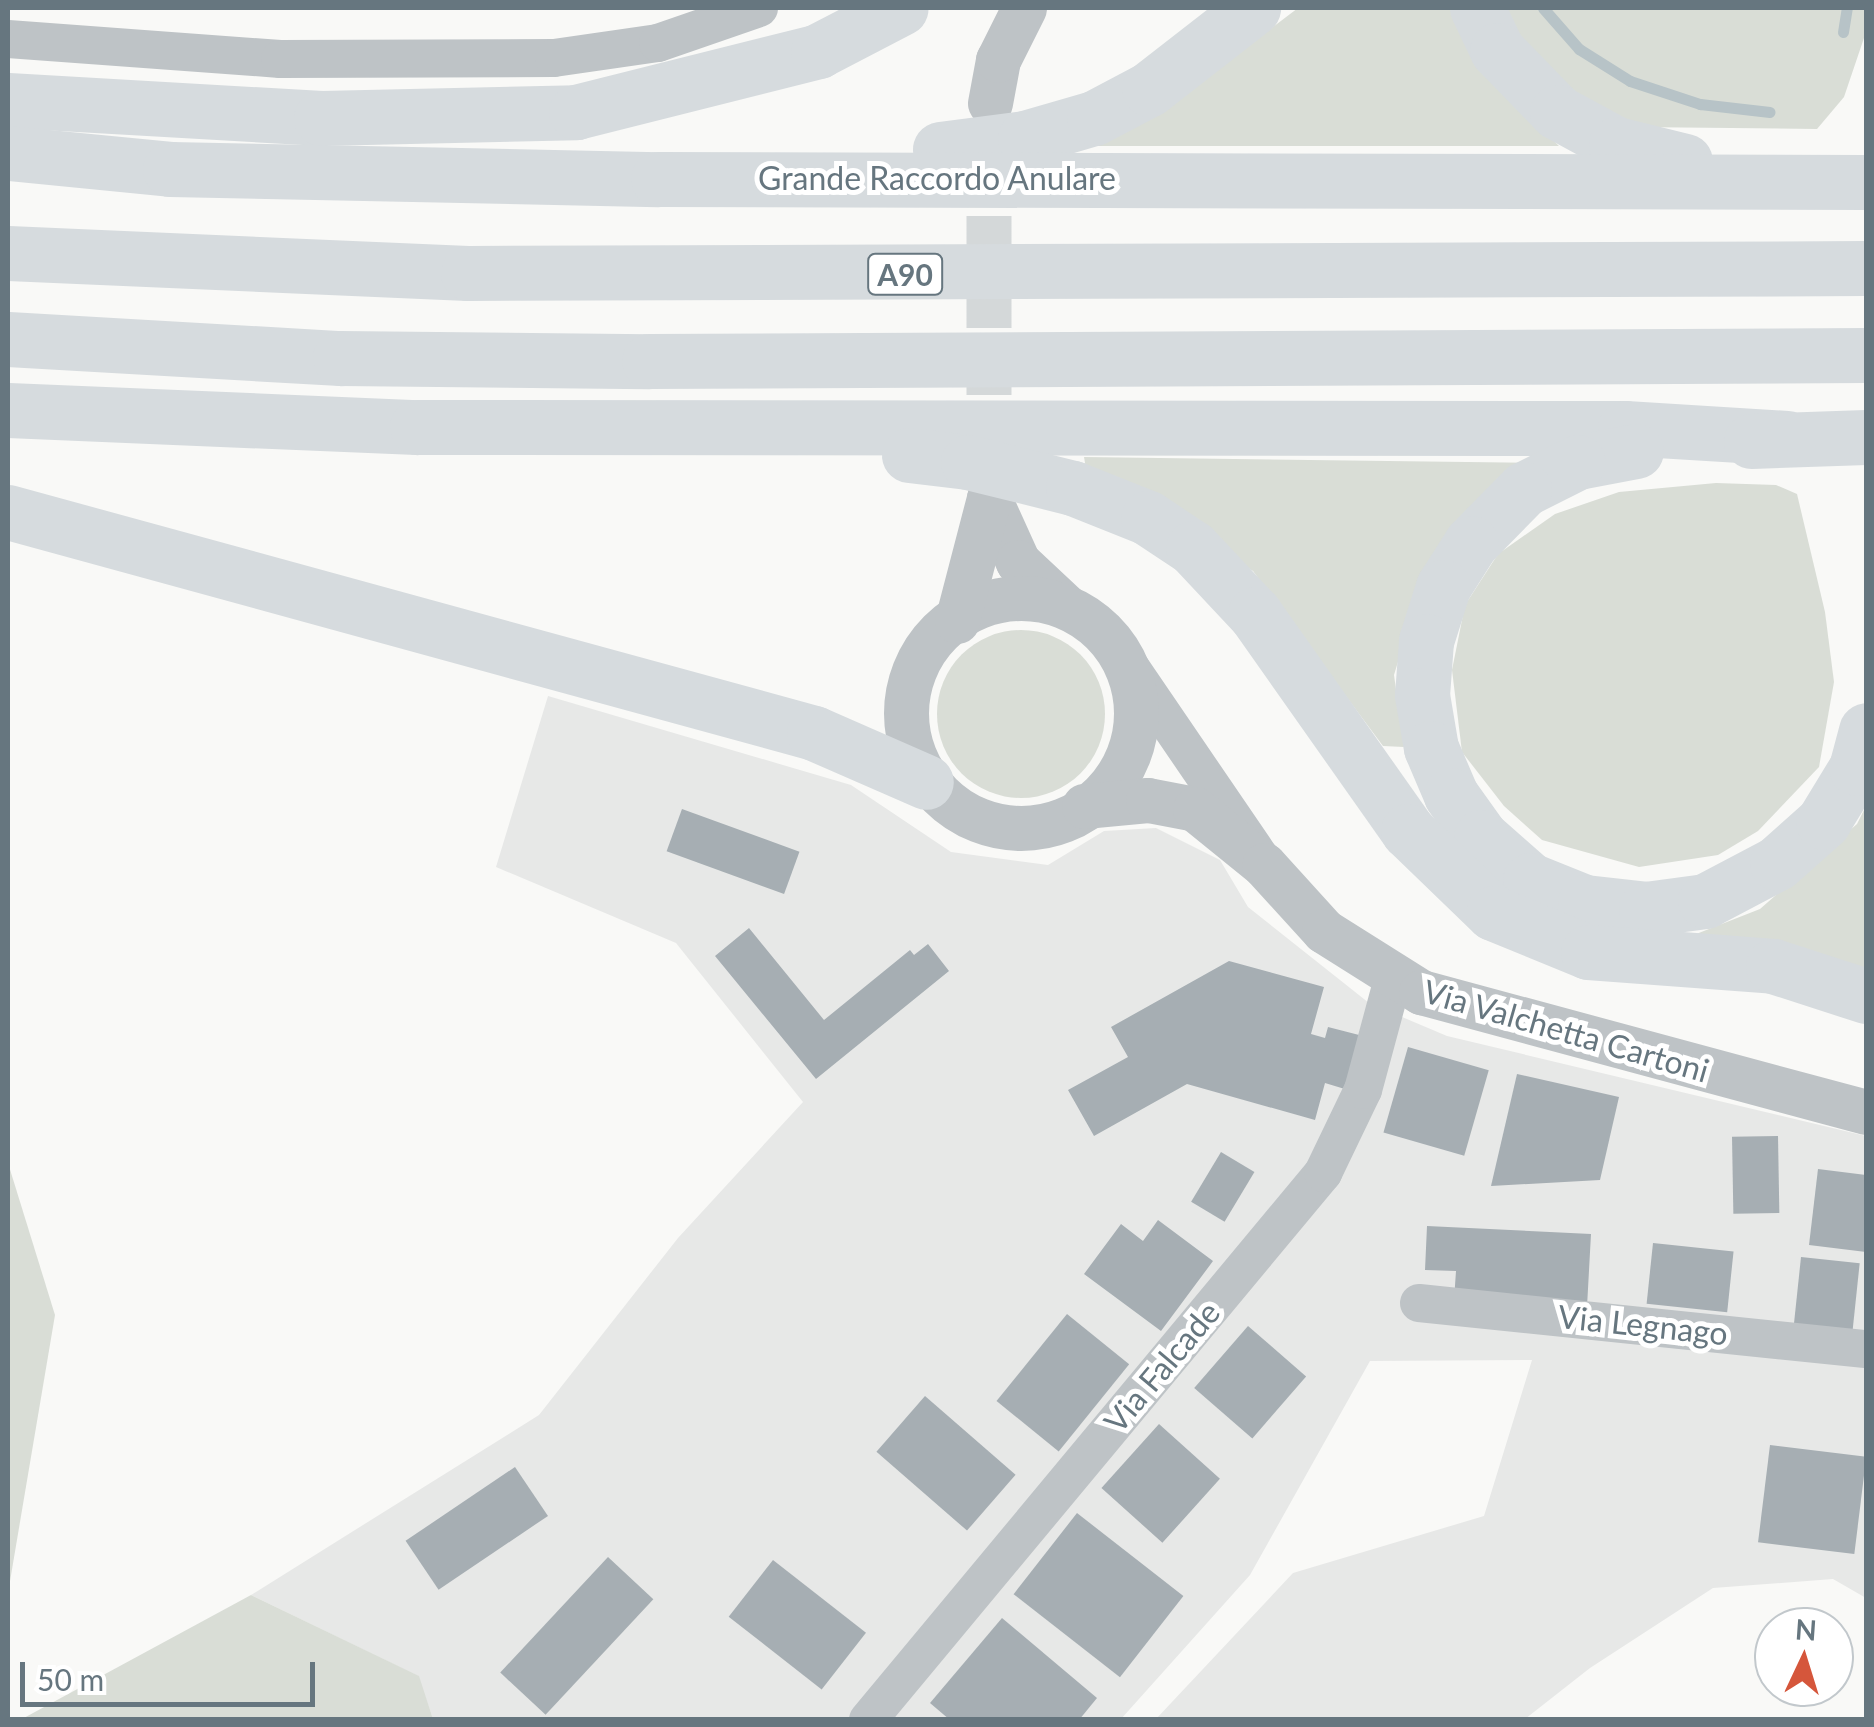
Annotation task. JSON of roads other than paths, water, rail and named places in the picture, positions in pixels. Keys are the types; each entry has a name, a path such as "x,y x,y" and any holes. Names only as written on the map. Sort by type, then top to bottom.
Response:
{"highway":[{"path":"8,100 321,118 576,112 818,50 901,8"},
{"path":"658,179 969,146 1072,126 1149,90 1253,8"},
{"path":"1477,8 1515,73 1586,130 1650,154 1762,170 1802,183"},
{"name":"Grande Raccordo Anulare","path":"8,153 170,169 658,179 1866,182"},
{"name":"A90","path":"8,253 468,273 1866,268"},
{"path":"8,338 340,358 649,362 1866,355"},
{"path":"8,410 417,427 934,458 1022,474 1114,504 1164,527 1215,569 1302,678 1408,831 1493,913 1588,952 1773,966 1866,996"},
{"path":"417,427 1625,428 1794,438"},
{"path":"1866,437 1794,438 1615,452 1546,475 1514,498 1455,565 1433,612 1422,695 1431,748 1451,795 1506,863 1585,902 1646,909 1732,890 1798,847 1844,789 1866,730"},
{"path":"8,512 814,733 926,782"}],"street":[{"path":"8,39 280,59 554,58 658,43 759,8"},
{"path":"990,102 998,60 1024,8"},
{"path":"957,621 989,498 1018,562 1065,606"},
{"name":"Via Valchetta Cartoni","path":"1120,652 1136,698 1132,745 1109,784 1084,806 1054,822 1011,829 964,813 926,782 907,736 908,694 924,656 957,621 1010,598 1065,606 1098,626 1120,652 1264,865 1314,922 1393,979 1481,1012 1866,1112"},
{"path":"1084,806 1148,800 1181,804 1264,865"},
{"name":"Via Falcade","path":"868,1720 1323,1173 1363,1090 1393,979"},
{"name":"Via Legnago","path":"1419,1303 1866,1349"}],"waterway":[{"path":"1543,8 1579,49 1630,81 1700,104 1770,112"},
{"path":"1843,32 1847,8"}],"tunnel":[{"path":"989,145 989,461"}]}
